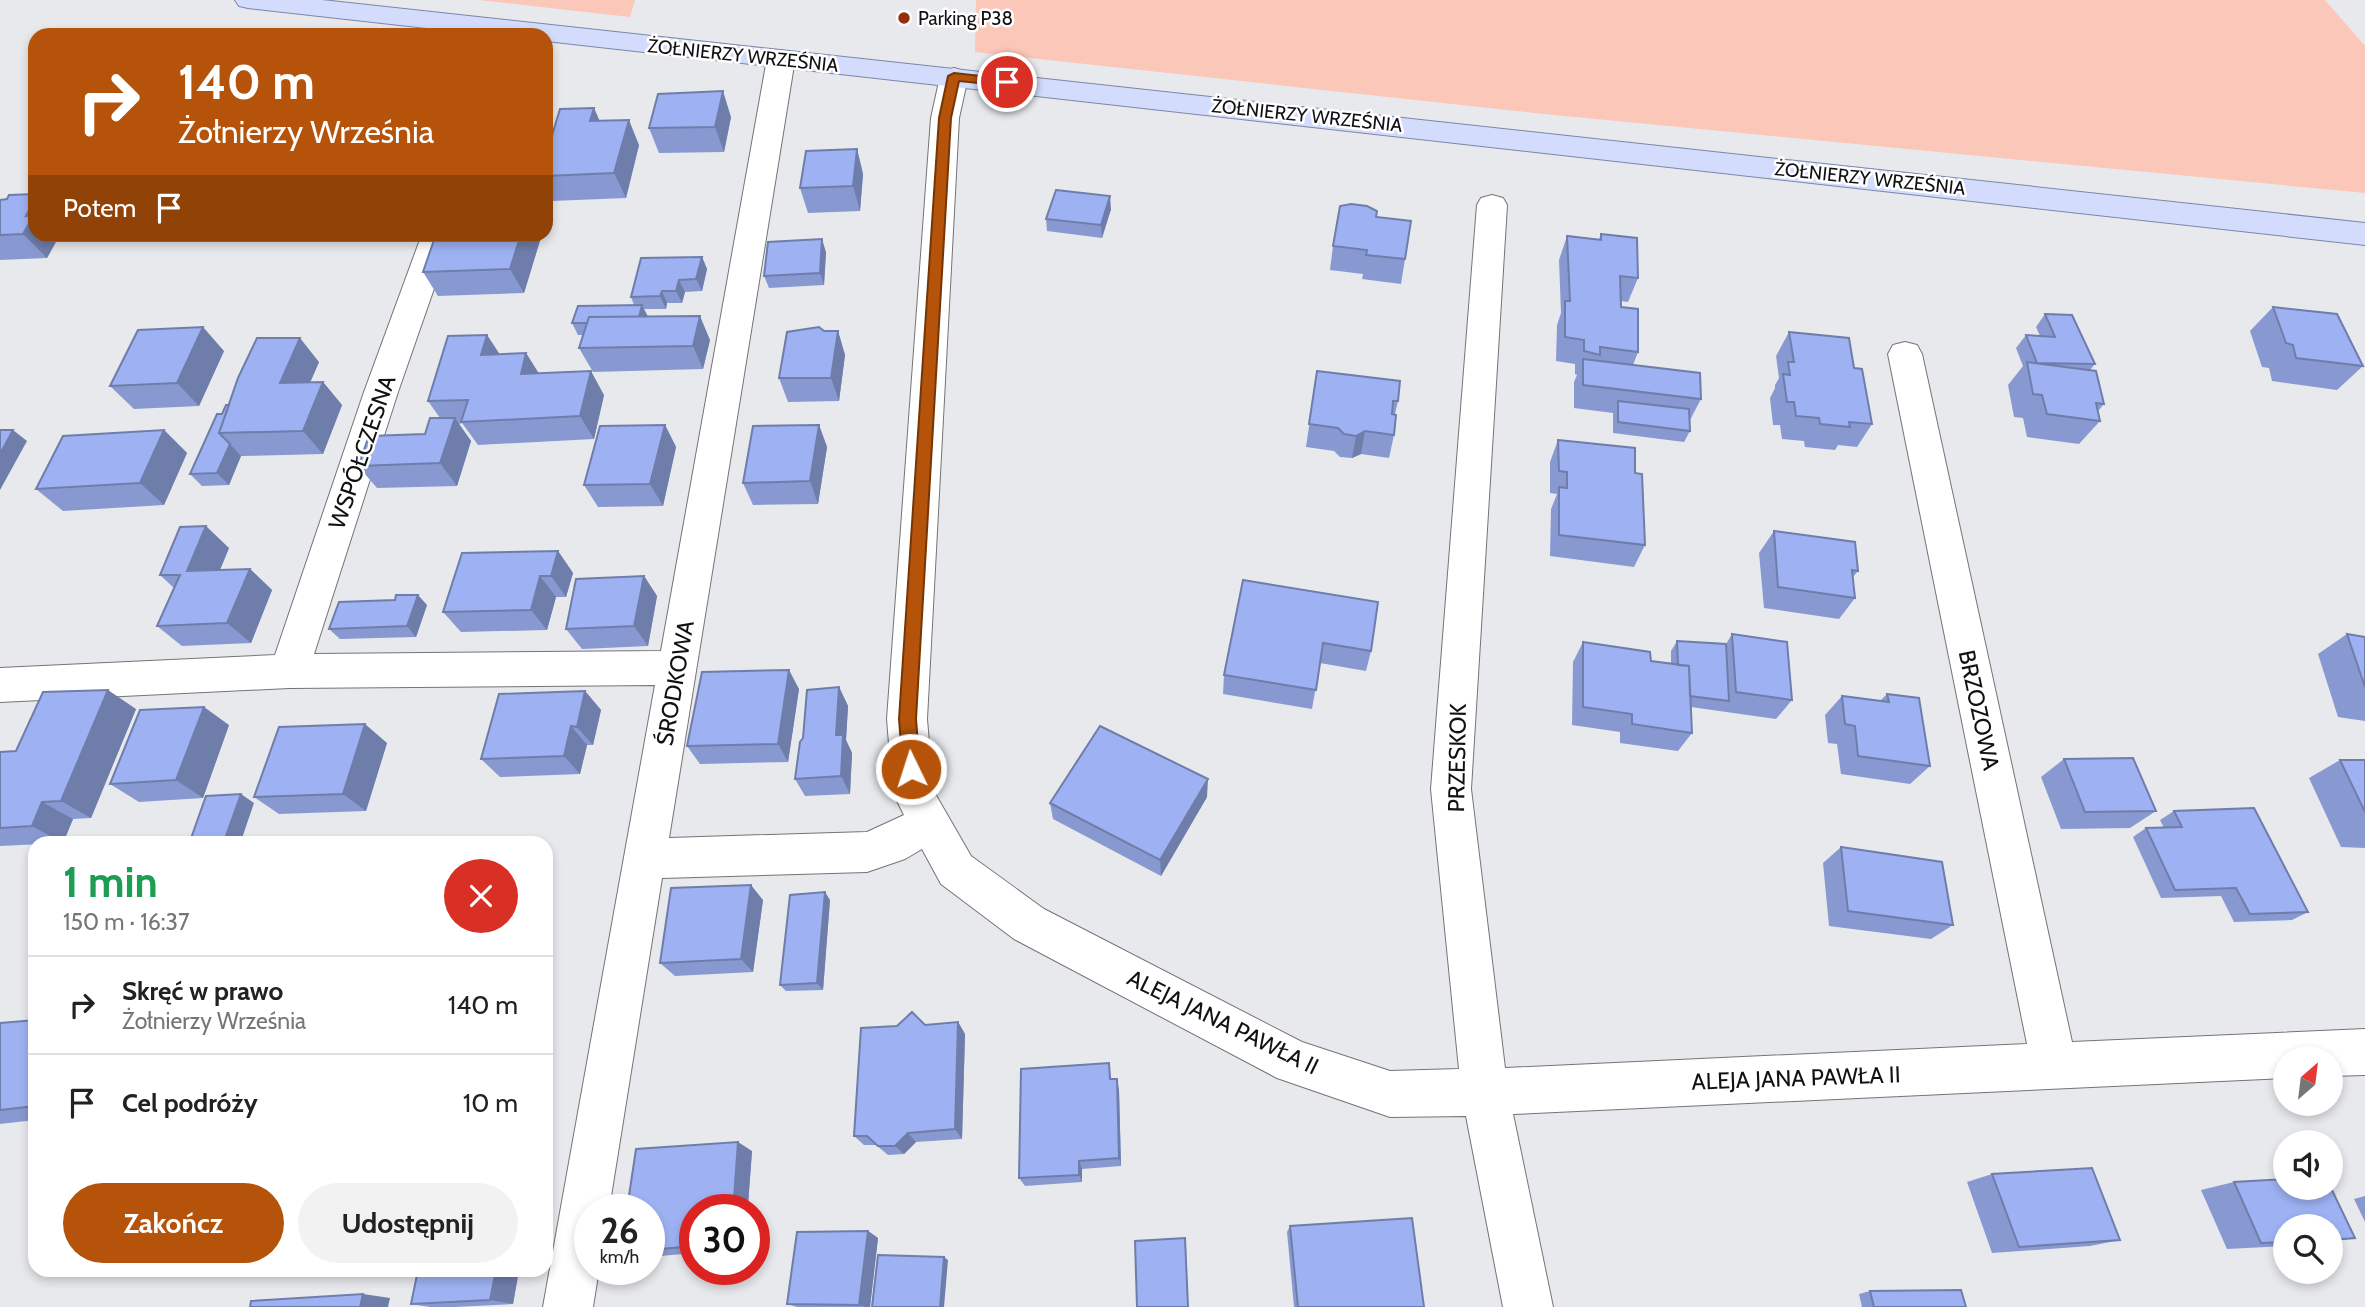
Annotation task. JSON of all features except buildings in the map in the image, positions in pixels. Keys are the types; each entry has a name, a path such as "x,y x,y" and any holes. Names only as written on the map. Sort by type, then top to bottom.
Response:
{"main road":[{"name":"ŻOŁNIERZY WRZEŚNIA","path":"248,0 476,28"},
{"name":"ŻOŁNIERZY WRZEŚNIA","path":"553,37 954,76 2365,234"}],"street":[{"name":"ŚRODKOWA","path":"568,1307 780,60"},
{"name":"ALEJA JANA PAWŁA II","path":"954,76 945,118 907,719 913,793 956,870 1029,924 1293,1062 1390,1094 1485,1093 2365,1052"},
{"name":"PRZESKOK","path":"1492,205 1451,789 1485,1093 1528,1307"},
{"name":"WSPÓŁCZESNA","path":"289,671 381,392 435,242"},
{"name":"BRZOZOWA","path":"1905,354 2054,1067"},
{"path":"0,685 289,671 677,668"},
{"path":"645,859 867,852 890,845 929,823"}],"shaded area":[{"path":"479,0 635,0 630,17"},
{"path":"976,0 2325,0 2365,46 2365,193 1544,114 975,52"}],"place":[{"name":"Parking P38","path":"904,18"}],"route":[{"path":"911,769 907,719 945,118 954,76 1007,82"}]}
